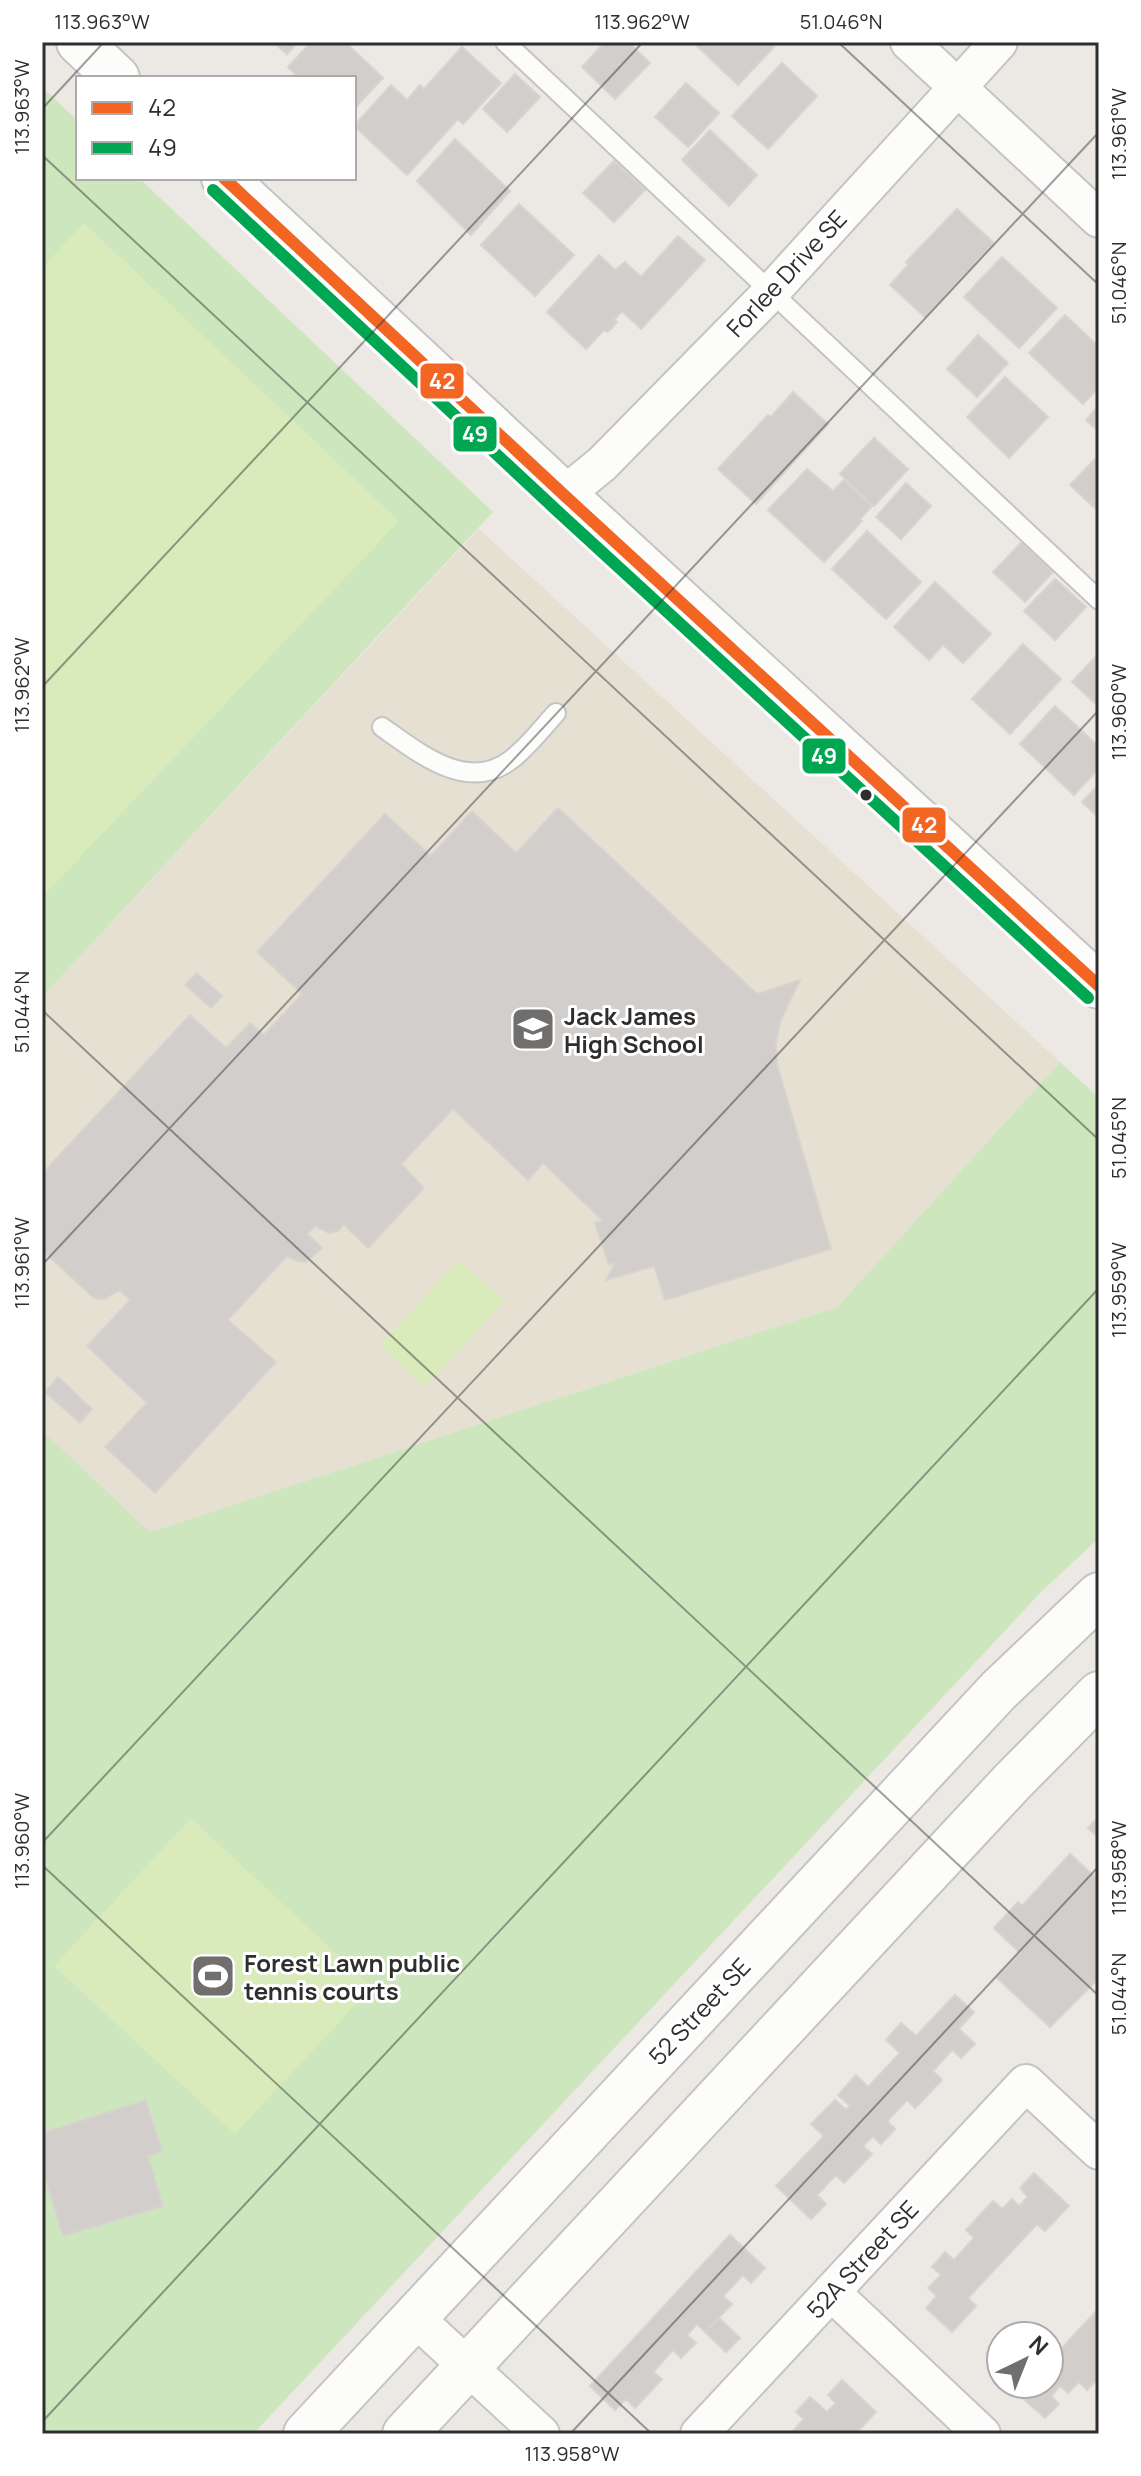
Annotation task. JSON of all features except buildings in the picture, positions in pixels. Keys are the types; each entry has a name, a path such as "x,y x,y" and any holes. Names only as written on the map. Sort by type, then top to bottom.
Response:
{"main road":[{"path":"79,42 115,76"},
{"path":"226,180 1099,986"},
{"name":"52 Street SE","path":"306,2434 999,1690 1099,1595"},
{"path":"405,2434 1012,1782 1099,1694"}],"street":[{"path":"909,42 1099,219"},
{"name":"Forlee Drive SE","path":"564,495 602,464 771,292 999,42"},
{"name":"52A Street SE","path":"699,2434 1026,2083 1099,2151"},
{"path":"831,2292 982,2434"},
{"path":"413,2316 541,2434"}],"lane":[{"path":"505,42 1099,600"},
{"path":"382,727 422,756 455,771 483,773 511,760 556,713"}],"shaded area":[{"name":"Jack James High School","path":"479,529 1060,1062 837,1307 150,1532 42,1430 42,997"}],"green space":[{"path":"42,87 76,119 76,180 141,180 493,512 42,997"},
{"path":"84,223 399,521 42,897 42,268"},
{"path":"1060,1062 1099,1098 1099,1538 1042,1591 253,2434 42,2434 42,1430 150,1532 837,1307"},
{"path":"459,1260 505,1301 425,1387 380,1345"},
{"name":"Forest Lawn public tennis courts","path":"191,1818 372,1987 235,2134 54,1966"}],"transit line":[{"name":"42","path":"226,180 1099,986"},
{"name":"49","path":"213,190 1088,998"}],"place":[{"name":"Jack James High School","path":"533,1029"},
{"name":"Forest Lawn public tennis courts","path":"213,1976"}]}
